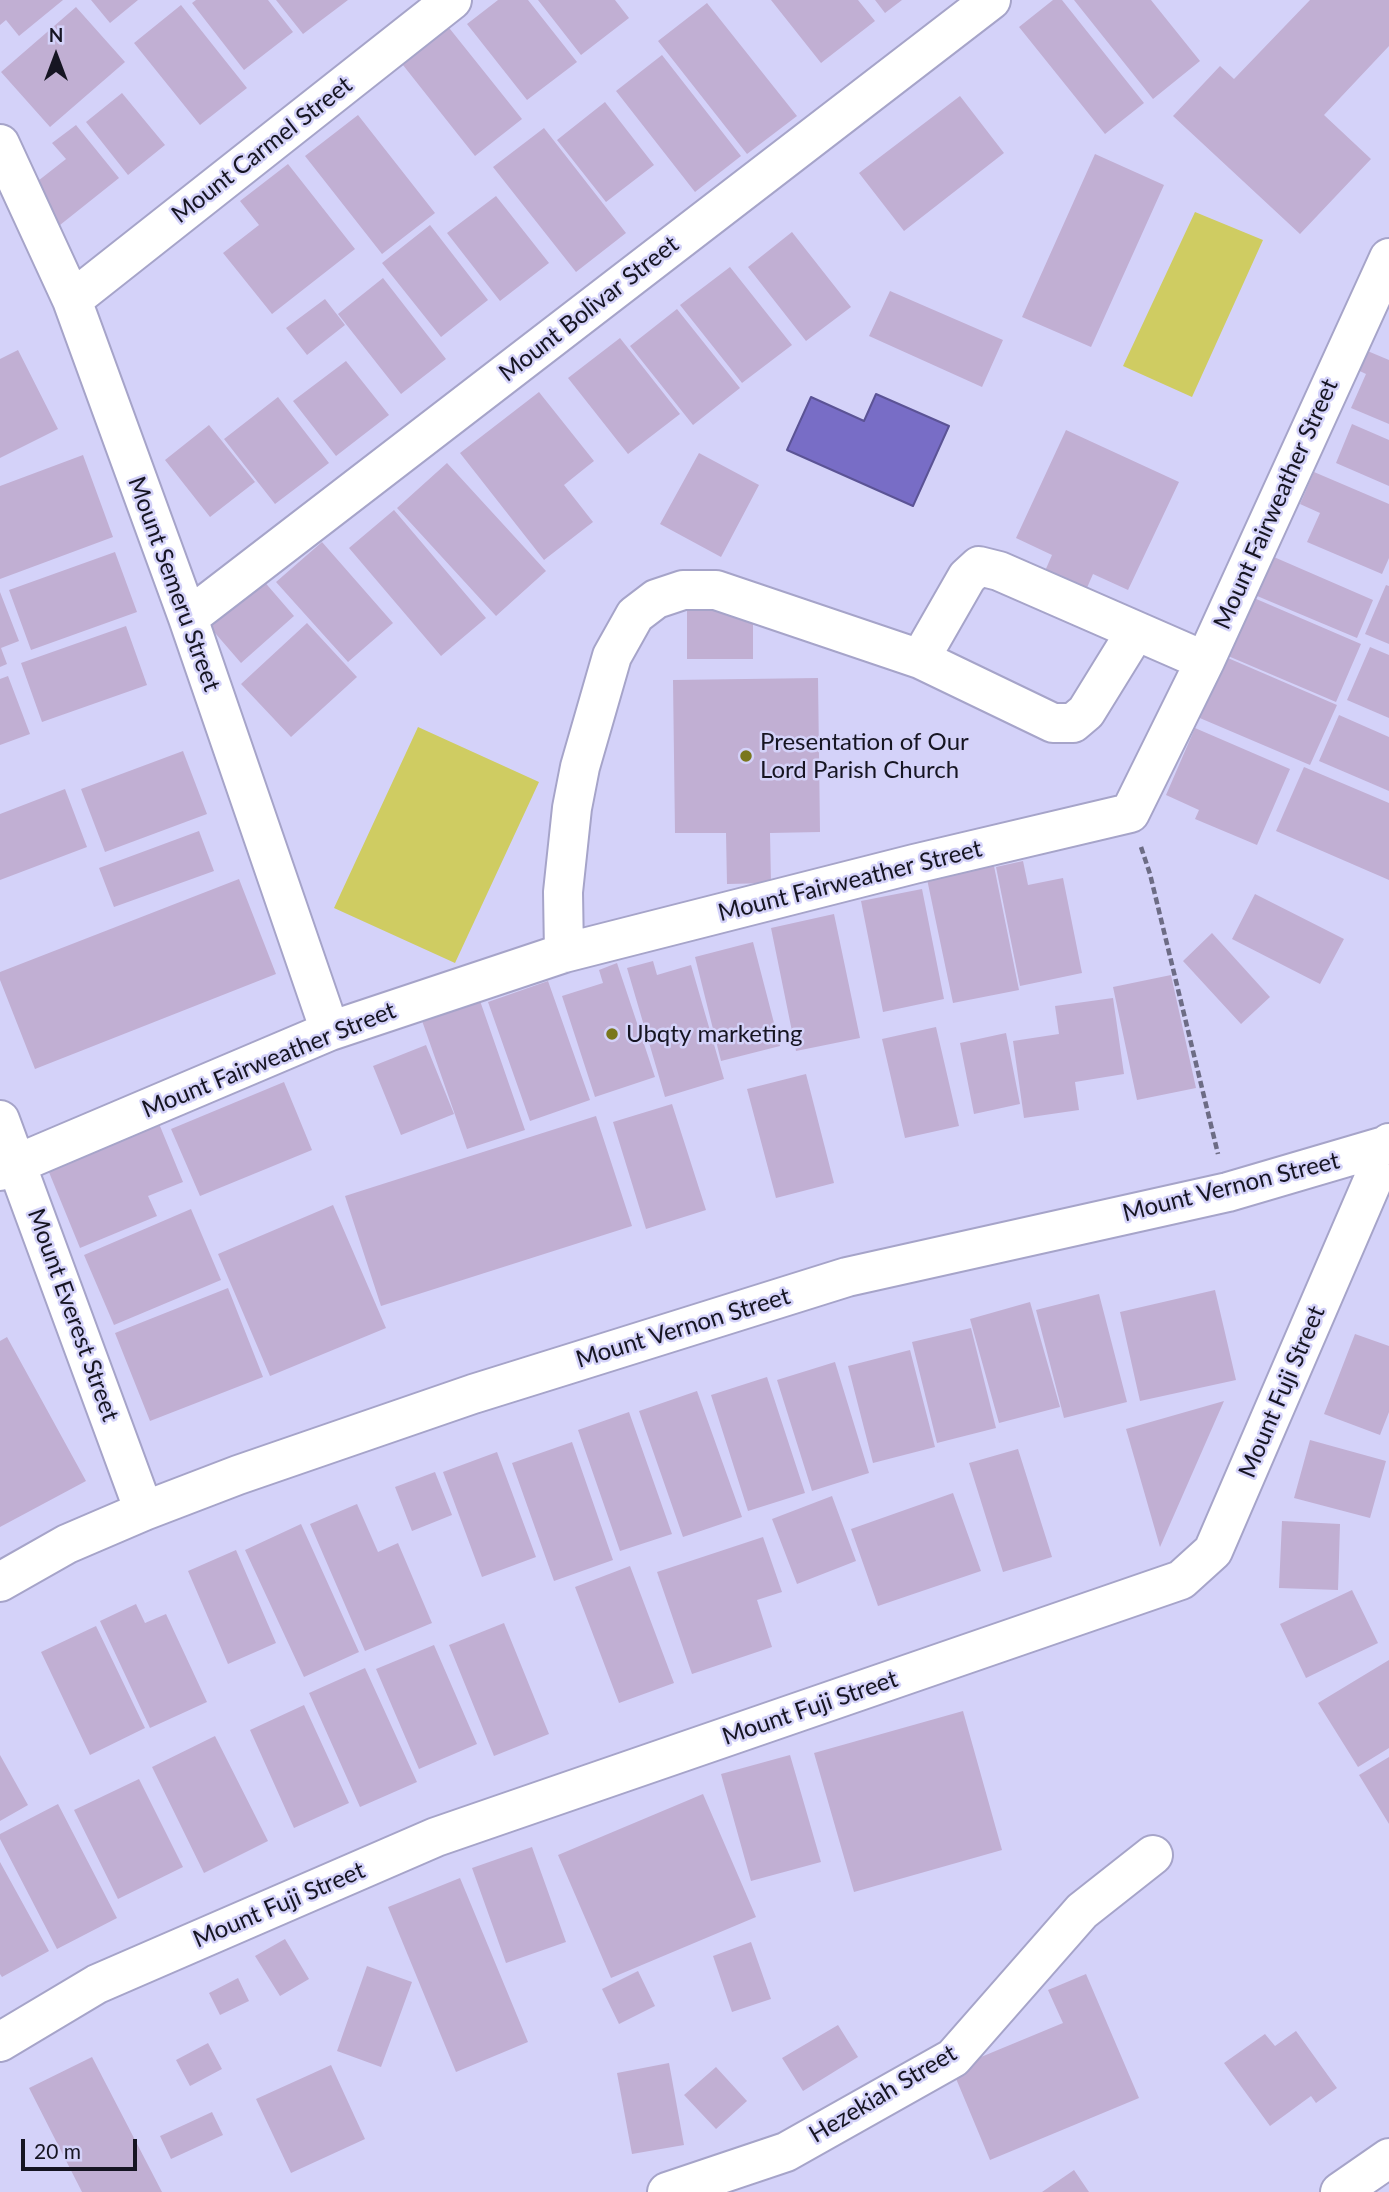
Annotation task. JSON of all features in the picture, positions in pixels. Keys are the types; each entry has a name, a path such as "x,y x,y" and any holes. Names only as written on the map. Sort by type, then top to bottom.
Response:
{"street":[{"name":"Mount Carmel Street","path":"72,300 452,0"},
{"name":"Mount Bolivar Street","path":"188,618 991,0"},
{"name":"Mount Semeru Street","path":"0,144 72,300 188,618 330,1031"},
{"name":"Mount Fairweather Street","path":"9,1167 330,1031 564,953 1130,813 1205,661 1389,258"},
{"path":"920,659 967,577 979,565 999,571 1205,661"},
{"path":"564,953 563,892 572,808 593,716 612,656 635,615 656,599 683,590 716,590 920,659 1054,723 1073,723 1086,712 1136,631"},
{"name":"Mount Everest Street","path":"0,1120 9,1167 144,1511"},
{"name":"Mount Vernon Street","path":"0,1582 67,1545 144,1511 238,1475 474,1394 846,1277 1228,1192 1389,1144"},
{"name":"Mount Fuji Street","path":"0,2042 97,1984 436,1837 1181,1580 1213,1552 1389,1144"},
{"name":"Hezekiah Street","path":"667,2192 786,2152 953,2058 1083,1911 1153,1855"},
{"path":"1339,2192 1389,2158"}],"path":[{"path":"1130,813 1150,874 1228,1192"}],"shaded area":[{"path":"1195,212 1263,240 1192,397 1123,366"},
{"path":"876,394 949,426 913,506 787,450 811,397 864,421"},
{"path":"418,727 539,782 455,963 334,908"}],"building":[{"path":"0,0 63,0 19,36 6,20 0,25"},
{"path":"91,0 138,0 110,23"},
{"path":"196,0 268,0 293,32 244,70 192,3"},
{"path":"276,0 348,0 303,34"},
{"path":"498,0 528,0 577,62 527,100 467,24"},
{"path":"538,0 615,0 629,18 581,55"},
{"path":"771,0 858,0 875,21 821,63"},
{"path":"875,0 902,0 885,13"},
{"path":"1053,0 1062,0 1144,103 1105,134 1019,27"},
{"path":"1074,0 1151,0 1200,61 1153,99"},
{"path":"1310,0 1389,0 1389,46 1324,115 1371,159 1300,234 1173,116 1220,66 1234,79"},
{"path":"707,3 797,116 747,154 658,41"},
{"path":"181,5 247,88 200,125 134,43"},
{"path":"76,7 125,62 50,127 1,72"},
{"path":"446,24 522,119 475,156 399,60"},
{"path":"662,55 741,156 695,192 616,91"},
{"path":"122,93 165,145 128,175 86,122"},
{"path":"960,96 1004,153 904,231 859,173"},
{"path":"605,102 654,165 606,202 557,140"},
{"path":"358,115 435,213 382,254 305,156"},
{"path":"76,125 119,178 60,225 29,188 66,159 52,143"},
{"path":"544,128 626,233 576,272 493,167"},
{"path":"1095,154 1164,185 1091,347 1022,317"},
{"path":"288,164 355,249 272,314 223,253 259,225 240,201"},
{"path":"496,196 549,263 500,301 447,233"},
{"path":"430,225 488,300 441,337 382,263"},
{"path":"792,232 851,307 806,341 748,267"},
{"path":"730,267 792,345 742,383 680,305"},
{"path":"383,278 446,359 401,394 338,314"},
{"path":"890,291 1003,340 982,387 869,336"},
{"path":"325,299 345,325 307,355 286,328"},
{"path":"677,309 740,388 693,425 630,346"},
{"path":"620,338 680,414 628,454 568,378"},
{"path":"1358,347 1389,360 1389,424 1351,408 1366,374 1349,366"},
{"path":"18,350 58,429 0,458 0,359"},
{"path":"346,361 389,415 336,456 293,401"},
{"path":"539,392 594,461 564,485 593,522 544,560 460,453"},
{"path":"278,397 329,463 275,504 224,439"},
{"path":"1352,424 1389,440 1389,486 1336,463"},
{"path":"209,425 255,482 210,517 165,460"},
{"path":"1066,430 1179,482 1128,590 1093,574 1086,590 1045,571 1052,555 1016,538"},
{"path":"699,453 759,485 721,557 660,524"},
{"path":"83,455 113,537 0,579 0,486"},
{"path":"447,463 546,571 496,616 397,508"},
{"path":"1314,472 1389,504 1389,558 1382,574 1307,542 1320,513 1300,504"},
{"path":"394,510 486,618 441,656 349,548"},
{"path":"322,542 393,623 348,662 276,582"},
{"path":"115,552 137,612 31,650 9,590"},
{"path":"1267,554 1373,600 1357,638 1250,593"},
{"path":"262,579 294,616 241,663 209,626"},
{"path":"1386,585 1389,586 1389,644 1365,634"},
{"path":"0,592 19,641 1,648 7,664 0,667"},
{"path":"1247,595 1361,644 1336,702 1221,653"},
{"path":"687,610 753,610 753,659 687,659"},
{"path":"307,623 357,677 291,737 241,684"},
{"path":"126,626 147,685 42,722 21,663"},
{"path":"1370,647 1389,655 1389,718 1347,700"},
{"path":"1214,652 1337,705 1310,765 1188,713"},
{"path":"8,676 30,734 0,745 0,679"},
{"name":"Presentation of Our Lord Parish Church","path":"818,678 820,832 770,833 771,883 727,884 726,833 675,833 673,680"},
{"path":"1339,715 1389,737 1389,791 1319,761"},
{"path":"1195,728 1290,769 1257,845 1195,819 1199,810 1166,795"},
{"path":"183,751 207,814 105,852 81,789"},
{"path":"1304,767 1389,803 1389,880 1276,831"},
{"path":"65,789 87,847 0,880 0,814"},
{"path":"199,831 214,871 114,907 99,868"},
{"path":"1023,861 1028,885 1063,878 1082,973 1020,986 996,867"},
{"path":"994,866 1019,990 953,1003 927,879"},
{"path":"239,879 276,974 35,1069 0,980 0,972"},
{"path":"922,889 944,999 883,1012 861,901"},
{"path":"1255,894 1344,939 1320,984 1232,939"},
{"path":"834,914 860,1038 796,1051 771,928"},
{"path":"1212,933 1270,997 1241,1024 1183,961"},
{"path":"753,942 780,1046 721,1061 695,957"},
{"path":"653,961 657,975 691,965 724,1079 665,1097 627,968"},
{"path":"617,963 655,1077 595,1097 562,996 603,983 599,970"},
{"path":"1171,975 1196,1088 1137,1100 1113,987"},
{"path":"548,981 590,1100 530,1121 488,1002"},
{"path":"478,995 525,1130 467,1149 420,1015"},
{"path":"1113,998 1124,1074 1075,1082 1079,1110 1024,1118 1013,1041 1059,1034 1055,1006"},
{"path":"936,1027 959,1126 905,1138 882,1039"},
{"path":"1006,1033 1020,1104 974,1114 960,1043"},
{"path":"426,1045 454,1114 401,1135 373,1066"},
{"path":"806,1074 834,1183 776,1198 747,1089"},
{"path":"284,1082 312,1150 200,1196 171,1129"},
{"path":"672,1104 706,1210 646,1229 613,1122"},
{"path":"155,1114 183,1182 148,1196 157,1216 80,1248 44,1160"},
{"path":"596,1116 632,1226 381,1306 345,1196"},
{"path":"333,1205 386,1328 270,1376 218,1254"},
{"path":"191,1209 221,1280 114,1325 84,1255"},
{"path":"228,1288 263,1377 150,1421 115,1333"},
{"path":"1215,1290 1236,1380 1140,1401 1120,1312"},
{"path":"1099,1294 1127,1402 1064,1418 1036,1310"},
{"path":"1030,1302 1060,1407 999,1423 970,1319"},
{"path":"971,1328 996,1428 937,1443 912,1342"},
{"path":"1355,1334 1389,1346 1389,1412 1380,1435 1324,1414"},
{"path":"7,1337 86,1481 0,1527 0,1341"},
{"path":"910,1350 935,1447 873,1463 848,1366"},
{"path":"835,1362 869,1473 812,1491 777,1380"},
{"path":"767,1377 805,1493 748,1511 711,1395"},
{"path":"697,1391 742,1517 683,1537 639,1411"},
{"path":"1224,1401 1160,1547 1126,1429"},
{"path":"629,1412 672,1534 620,1551 578,1430"},
{"path":"1310,1440 1386,1461 1370,1518 1294,1498"},
{"path":"572,1442 613,1560 554,1581 512,1463"},
{"path":"1018,1449 1052,1557 1003,1572 969,1463"},
{"path":"497,1452 536,1557 482,1577 443,1472"},
{"path":"435,1472 452,1515 412,1531 395,1487"},
{"path":"953,1493 981,1571 878,1606 851,1529"},
{"path":"832,1496 856,1561 797,1584 772,1519"},
{"path":"357,1504 378,1552 398,1543 432,1623 365,1651 310,1524"},
{"path":"1282,1521 1340,1524 1338,1590 1279,1588"},
{"path":"301,1524 359,1652 304,1677 245,1550"},
{"path":"763,1537 782,1592 757,1600 772,1647 692,1674 657,1572"},
{"path":"236,1550 276,1643 228,1664 188,1571"},
{"path":"630,1566 674,1683 619,1703 575,1587"},
{"path":"1352,1590 1378,1643 1306,1678 1280,1624"},
{"path":"136,1604 145,1623 166,1614 207,1702 150,1728 100,1621"},
{"path":"504,1623 549,1734 494,1756 449,1645"},
{"path":"96,1626 145,1728 90,1755 41,1652"},
{"path":"434,1645 477,1744 419,1769 376,1669"},
{"path":"1389,1660 1389,1748 1358,1767 1318,1703"},
{"path":"365,1668 417,1782 360,1807 309,1693"},
{"path":"304,1705 349,1803 294,1828 250,1730"},
{"path":"963,1711 1002,1850 854,1892 814,1753"},
{"path":"215,1736 268,1841 204,1873 152,1767"},
{"path":"0,1755 28,1805 0,1821"},
{"path":"790,1755 821,1862 751,1881 721,1774"},
{"path":"1389,1757 1389,1824 1359,1775"},
{"path":"139,1779 183,1867 118,1899 74,1810"},
{"path":"703,1794 756,1917 611,1978 558,1855"},
{"path":"58,1804 117,1918 57,1949 0,1839 0,1834"},
{"path":"532,1847 566,1942 506,1963 472,1868"},
{"path":"0,1862 49,1951 2,1977 0,1974"},
{"path":"460,1878 528,2042 456,2072 388,1907"},
{"path":"285,1939 309,1979 280,1996 255,1956"},
{"path":"751,1942 771,1999 732,2012 713,1956"},
{"path":"367,1966 412,1982 381,2067 337,2051"},
{"path":"638,1971 655,2006 619,2024 602,1989"},
{"path":"1086,1974 1139,2098 990,2160 952,2069 1063,2023 1048,1990"},
{"path":"238,1978 249,2001 220,2015 209,1993"},
{"path":"838,2025 858,2057 803,2091 782,2058"},
{"path":"1296,2031 1337,2088 1316,2103 1311,2096 1270,2126 1224,2063 1265,2034 1275,2046"},
{"path":"208,2043 222,2069 190,2086 176,2060"},
{"path":"92,2057 162,2192 82,2192 29,2088"},
{"path":"669,2063 684,2145 632,2154 617,2073"},
{"path":"331,2065 365,2139 291,2173 256,2099"},
{"path":"716,2067 747,2101 716,2129 684,2095"},
{"path":"212,2112 223,2135 171,2159 160,2136"},
{"path":"1074,2170 1089,2192 1042,2192"}],"place":[{"name":"Presentation of Our Lord Parish Church","path":"746,756"},
{"name":"Ubqty marketing","path":"612,1034"}]}
